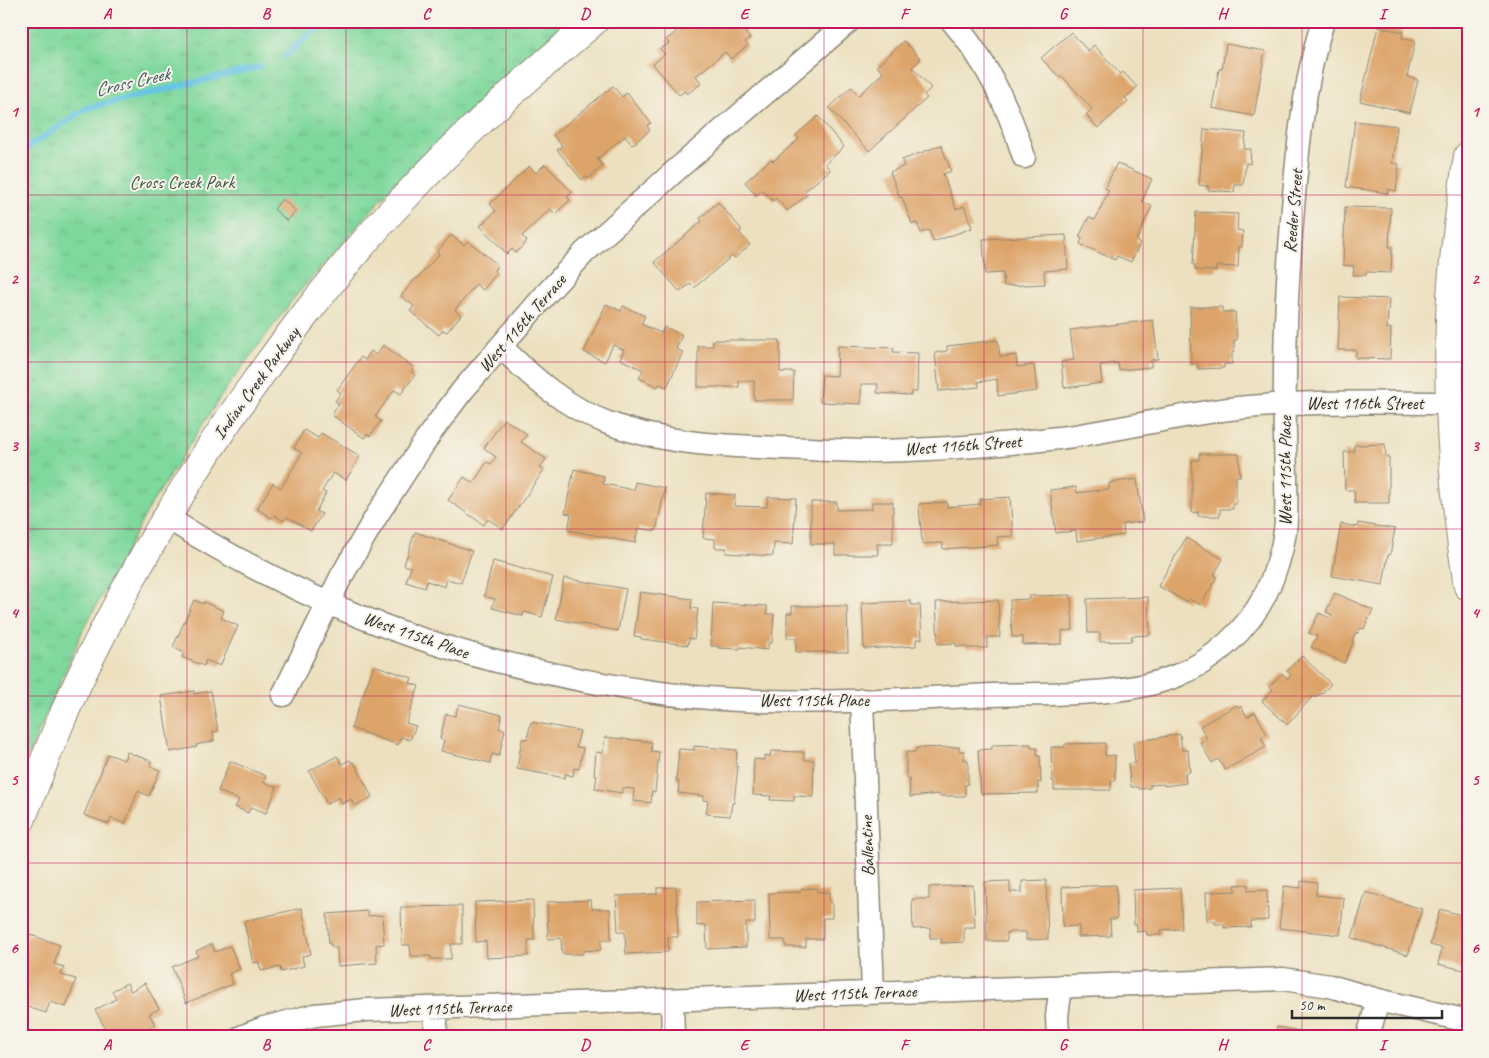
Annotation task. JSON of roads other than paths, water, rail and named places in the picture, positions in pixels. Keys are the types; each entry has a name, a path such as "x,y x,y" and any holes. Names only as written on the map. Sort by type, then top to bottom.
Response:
{"street":[{"name":"Indian Creek Parkway","path":"21,820 86,666 126,587 197,465 257,378 344,266 389,214 459,142 514,90 594,21"},
{"name":"West 116th Terrace","path":"283,695 328,602 377,515 432,431 462,391 585,252 675,171 849,21"},
{"path":"952,21 986,69 1002,98 1014,125 1024,157"},
{"name":"Reeder Street","path":"1284,404 1286,311 1295,178 1304,104 1323,21"},
{"path":"1468,156 1458,222 1450,318 1452,440 1468,586"},
{"name":"West 116th Street","path":"501,347 533,378 568,403 607,423 648,436 698,444 738,447 871,451 962,448 1062,438 1189,415 1284,404 1451,403"},
{"name":"West 115th Place","path":"166,517 205,542 304,593 372,621 468,653 555,675 640,691 723,699 862,700 1124,690 1177,676 1209,658 1242,629 1262,600 1277,568 1285,535 1287,512 1284,404"},
{"name":"Ballentine","path":"862,700 873,992"},
{"name":"West 115th Terrace","path":"241,1037 264,1028 315,1015 366,1010 1283,979 1330,986 1378,1000 1468,1021"},
{"path":"1058,1037 1057,1016 1061,986"},
{"path":"1368,1037 1378,1000"},
{"path":"672,1001 673,1037"},
{"path":"435,1037 437,1008"}],"waterway":[{"name":"Cross Creek","path":"285,56 325,21"},
{"name":"Cross Creek","path":"21,152 87,108 260,67"}],"park label":[{"name":"Cross Creek Park","path":"182,182"}]}
